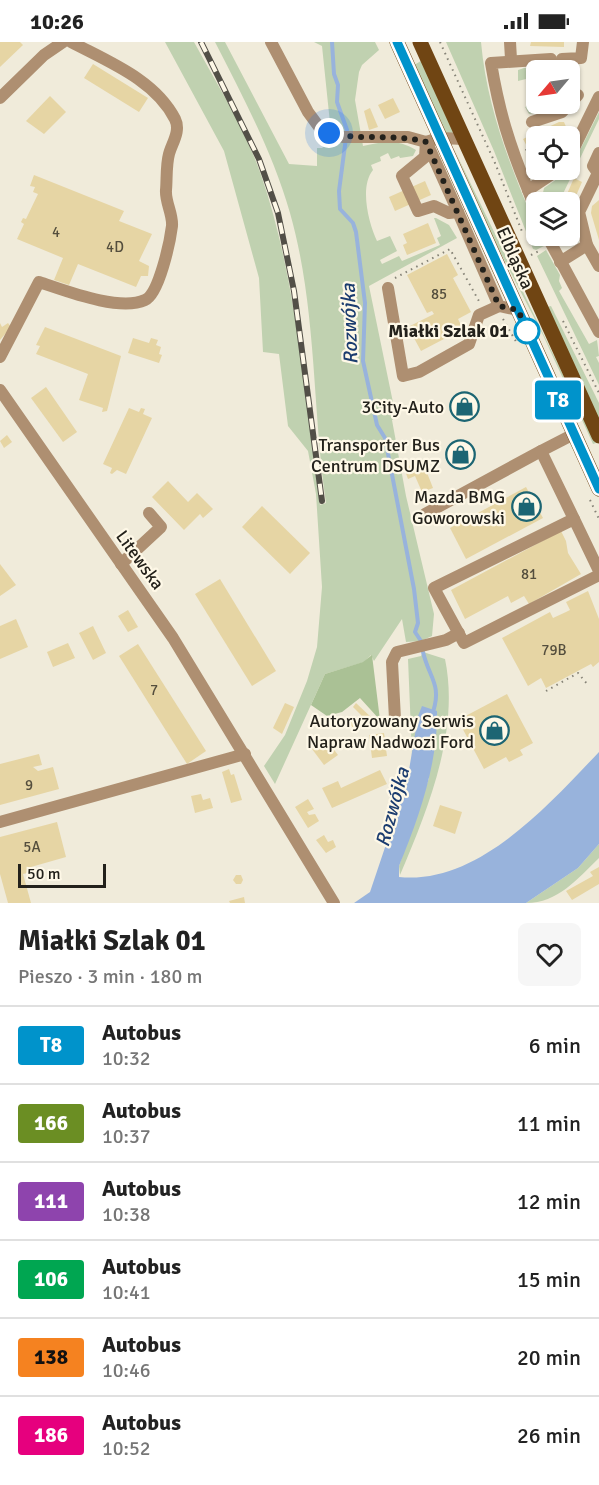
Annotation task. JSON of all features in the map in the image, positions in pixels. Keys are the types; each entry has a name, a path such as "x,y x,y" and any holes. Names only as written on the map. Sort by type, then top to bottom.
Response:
{"main road":[{"name":"Elbląska","path":"397,42 433,140 518,310 598,483"},
{"name":"Elbląska","path":"420,42 599,436"}],"street":[{"path":"0,98 44,55 63,42"},
{"path":"0,357 39,282 83,297 129,304 146,300 157,288 172,224 165,199 169,153 174,143 177,122 163,99 128,72 71,42"},
{"path":"270,42 315,124 322,131 343,137 465,139"},
{"path":"510,42 511,59"},
{"path":"543,180 528,190 507,140 490,63 511,59 581,58 583,42"},
{"path":"580,136 599,97"},
{"path":"532,122 556,114"},
{"path":"433,140 458,212 499,306"},
{"path":"433,140 425,157 402,176 418,211 434,206 449,213 458,212"},
{"path":"599,153 593,166 598,173 579,212 587,245 599,266"},
{"path":"560,262 587,245"},
{"path":"552,246 599,332"},
{"path":"388,288 403,376 419,372 469,344 480,315 499,306 518,310"},
{"name":"Litewska","path":"0,390 173,638 334,903"},
{"path":"425,514 574,434"},
{"path":"541,451 574,519 599,573 464,643 434,588 574,519"},
{"path":"121,564 161,527 149,513"},
{"path":"395,719 392,662 397,652 446,640 459,633"},
{"path":"0,822 245,754"}],"path":[{"path":"440,42 523,234"},
{"path":"524,142 526,147"},
{"path":"388,288 389,281 450,249 484,313"},
{"path":"531,255 536,252"},
{"path":"561,318 599,393"},
{"path":"546,691 578,673 588,686"}],"green space":[{"path":"165,42 194,42 238,122 260,172 273,212 291,295 320,505 326,503 310,321 299,249 275,169 257,126 215,42 225,42 289,164 317,166 317,148 322,148 329,141 342,142 342,130 337,130 330,123 322,46 314,42 375,42 379,50 362,65 355,100 363,146 391,142 416,150 413,156 400,158 399,156 391,159 388,153 380,157 381,161 371,165 373,170 369,177 366,195 371,225 377,241 390,236 397,251 380,260 382,264 399,256 402,261 440,245 437,238 441,236 434,218 449,225 457,238 369,286 396,417 392,420 406,496 434,614 432,636 421,641 406,642 402,619 374,661 371,655 364,662 325,674 275,784 264,766 285,735 307,681 317,647 322,587 316,494 308,451 288,426 279,354 263,352 259,278 224,151"},
{"path":"446,42 481,42 494,115 526,202 526,231 494,151"},
{"path":"421,61 456,138 445,132 414,65"},
{"path":"526,68 526,79 518,81 518,70"},
{"path":"599,112 599,119 580,158 580,150"},
{"path":"454,149 596,443 593,444 543,335 495,242"},
{"path":"556,180 570,180 564,192 543,192 544,188"},
{"path":"532,246 544,246 536,250"},
{"path":"546,250 560,275 559,281 562,288 559,291 589,344 597,340 599,385 537,256"},
{"path":"551,306 599,403 599,421 547,307"},
{"path":"423,652 445,659 449,686 448,714 439,769 421,824 400,875 399,866 429,778 418,716 412,756 408,659 421,656"},
{"path":"372,655 380,720 360,698 342,712 327,716 311,705 325,674 363,662"},
{"path":"599,844 599,858 575,881 548,899 526,903 578,868"}],"water":[{"path":"422,706 437,711 434,751 426,790 399,866 399,877 429,876 457,868 484,855 535,817 599,752 599,844 578,868 526,903 354,903 370,892 407,782 418,716"}],"building":[{"path":"0,42 20,42 23,45 0,67"},
{"path":"531,42 564,42 564,47 530,46"},
{"path":"93,64 148,98 139,112 84,78"},
{"path":"50,96 66,112 44,134 26,121"},
{"path":"393,98 400,112 385,119 378,105"},
{"path":"370,108 378,127 369,130 364,111"},
{"path":"564,122 566,126 551,126"},
{"path":"34,175 124,211 119,221 152,234 139,261 149,266 148,276 141,276 136,287 78,264 69,285 54,280 63,258 17,239 24,224 21,222 23,218 26,219 38,194 33,192 35,187 30,186"},
{"path":"573,180 582,182 578,192 568,192"},
{"path":"425,181 431,195 395,211 389,197"},
{"path":"599,200 599,240 591,213 592,206"},
{"path":"428,223 436,243 407,255 403,245 407,243 403,234"},
{"path":"447,254 458,275 453,278 471,312 458,319 463,329 421,351 408,327 434,314 432,311 427,313 407,275"},
{"path":"0,323 2,327 8,323 11,327 0,340"},
{"path":"45,327 121,356 107,411 102,412 103,408 79,400 88,374 36,354 40,346 36,345"},
{"path":"133,338 149,343 151,338 158,340 156,345 161,347 159,354 162,355 159,363 128,353"},
{"path":"46,387 77,432 63,442 31,398"},
{"path":"129,408 139,412 141,408 145,409 143,414 152,418 126,474 117,470 112,474 110,473 112,468 103,464"},
{"path":"7,435 12,442 4,448 0,441"},
{"path":"422,460 433,488 422,492 415,476 408,479 404,468"},
{"path":"168,481 188,502 197,493 213,509 203,518 200,514 184,530 152,497"},
{"path":"526,487 543,518 466,559 450,528"},
{"path":"262,506 310,553 290,574 242,527"},
{"path":"561,531 568,553 581,574 529,604 524,596 511,603 508,596 465,619 451,590"},
{"path":"0,564 16,585 0,596"},
{"path":"220,579 276,671 252,686 195,594"},
{"path":"588,591 599,619 599,662 593,667 591,664 546,688 541,678 528,686 502,638 550,612 553,618 570,610 566,602"},
{"path":"128,610 138,627 128,632 118,616"},
{"path":"16,619 28,647 0,659 0,626"},
{"path":"93,626 106,653 93,660 79,633"},
{"path":"68,643 75,658 53,667 47,652"},
{"path":"138,644 206,751 187,764 119,656"},
{"name":"Autoryzowany Serwis Napraw Nadwozi Ford","path":"507,694 533,743 520,750 523,755 509,762 506,757 484,769 458,720"},
{"path":"285,703 294,707 282,734 273,728"},
{"path":"356,703 373,719 369,723 353,707"},
{"path":"351,718 355,722 359,718 364,723 356,731 348,722"},
{"path":"384,733 386,745 393,744 393,748 386,749 387,756 372,758 369,735"},
{"path":"326,739 338,755 324,765 312,749"},
{"path":"39,754 42,765 33,767 38,771 53,767 59,789 0,805 0,764"},
{"path":"229,769 231,775 234,774 242,800 231,803 222,772"},
{"path":"380,770 387,784 332,808 322,788 338,781 341,788"},
{"path":"201,794 203,800 210,798 213,808 195,813 191,796"},
{"path":"308,799 314,809 307,812 309,815 315,814 319,821 308,828 295,807"},
{"path":"440,805 462,812 455,834 433,826"},
{"path":"57,822 66,857 31,867 32,872 23,874 31,903 8,903 0,874 0,837"},
{"path":"324,835 328,842 333,840 336,847 326,853 316,840"},
{"path":"599,867 599,884 572,900 566,891 593,876 590,872"},
{"path":"236,875 241,875 243,880 241,884 236,884 233,880"},
{"path":"244,897 245,903 230,903 229,901"}],"waterway":[{"name":"Rozwójka","path":"332,42 334,74 338,85 337,102 347,130 339,191 340,209 353,223 356,232 365,303 363,361 377,425 385,438 414,589 418,623 415,632 421,641"},
{"name":"Rozwójka","path":"423,652 434,681 436,694 433,712"}],"railway":[{"path":"201,42 259,159 278,213 294,291 322,501"}],"bus line":[{"name":"T8","path":"397,42 599,489"}],"place":[{"name":"Miałki Szlak 01","path":"527,331"},
{"name":"3City-Auto","path":"465,407"},
{"name":"Transporter Bus Centrum DSUMZ","path":"461,455"},
{"name":"Mazda BMG Goworowski","path":"526,507"},
{"name":"Autoryzowany Serwis Napraw Nadwozi Ford","path":"495,731"}],"route":[{"path":"329,133 343,137 408,137 426,142 499,306 518,310 527,331"}]}
